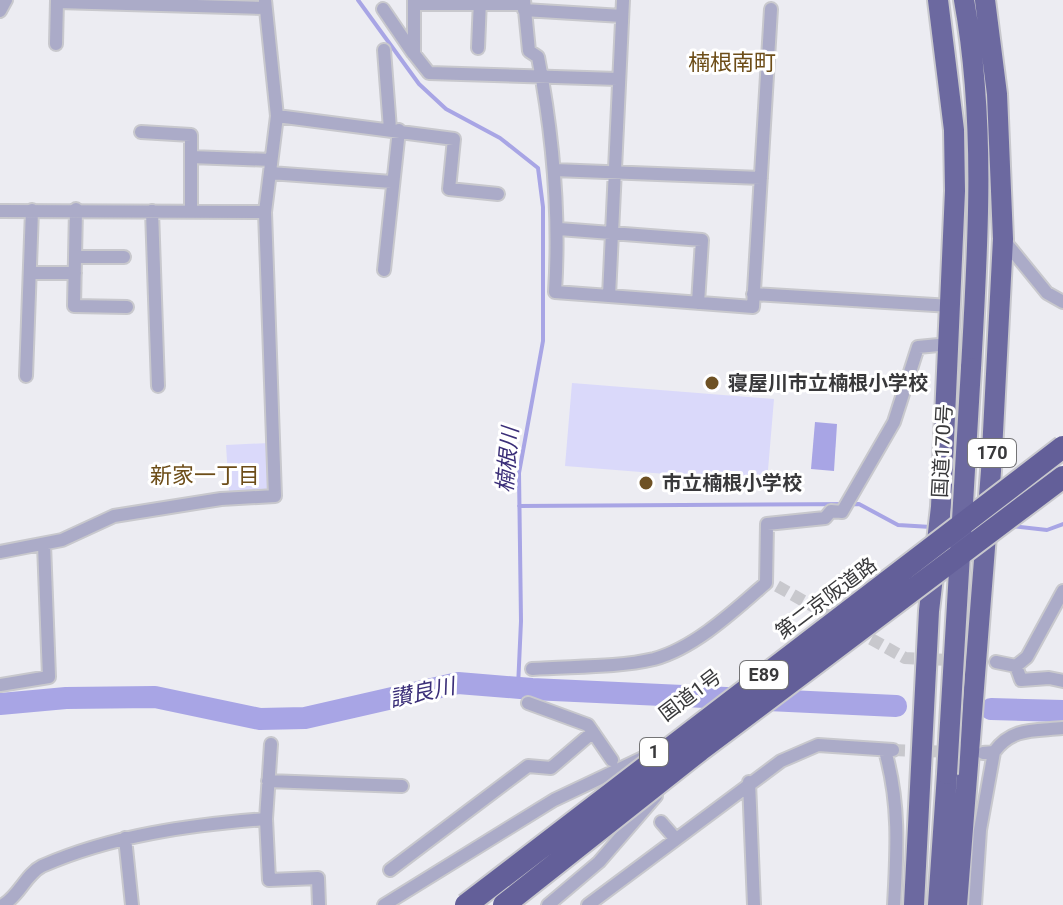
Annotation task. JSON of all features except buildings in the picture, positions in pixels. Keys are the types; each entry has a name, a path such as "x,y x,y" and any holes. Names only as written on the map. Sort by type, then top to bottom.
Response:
{"highway":[{"name":"170","path":"914,905 951,306 954,130 938,0"},
{"name":"国道170号","path":"938,905 978,213 976,83 964,0"},
{"name":"170","path":"957,905 985,537 1003,239 997,94 985,0"},
{"name":"国道1号","path":"459,905 852,602 987,492 1043,455 1063,435"},
{"name":"第二京阪道路","path":"466,905 1063,447"},
{"name":"1","path":"515,905 1063,479"},
{"name":"E89","path":"504,905 700,750 1063,479"}],"street":[{"path":"0,11 6,0"},
{"path":"609,296 623,0"},
{"path":"0,552 62,540 114,516 221,499 275,496 265,212 277,116 265,4 57,1 56,44"},
{"path":"414,54 414,2 480,2 622,16"},
{"path":"478,48 480,2"},
{"path":"524,5 529,51 538,57 554,170 559,229 555,292 753,307 771,9"},
{"path":"383,9 429,73 542,79 618,79"},
{"path":"384,50 395,129 384,270"},
{"path":"277,116 454,139 449,189 498,194"},
{"path":"141,132 191,135 191,211"},
{"path":"191,157 392,182"},
{"path":"554,170 761,178"},
{"path":"76,209 74,306 127,307"},
{"path":"26,376 32,210"},
{"path":"0,211 265,212"},
{"path":"152,211 158,386"},
{"path":"559,229 702,240 698,303"},
{"path":"1003,239 1047,293 1063,302"},
{"path":"75,257 124,257"},
{"path":"30,273 75,273"},
{"path":"753,294 951,306"},
{"path":"532,669 654,659 682,648 772,585 767,524 825,518 831,511 842,512 894,422 918,347 949,344"},
{"path":"0,685 49,677 44,544"},
{"path":"1016,666 1027,657 1063,591"},
{"path":"996,662 1016,666"},
{"path":"1016,666 1021,680 1063,681"},
{"path":"528,703 588,725 612,760"},
{"path":"975,905 989,753 1014,732 1063,728"},
{"path":"390,870 528,766 551,768 593,732"},
{"path":"271,744 266,819 269,880 318,878 319,905"},
{"path":"588,905 749,782 781,761 818,745 889,750 898,835 894,905"},
{"path":"384,905 554,800 655,752"},
{"path":"268,781 402,786"},
{"path":"749,782 754,905"},
{"path":"548,905 599,862 656,796"},
{"path":"3,905 38,868 125,838 196,825 266,819"},
{"path":"661,822 674,837"},
{"path":"125,838 132,905"}],"shaded area":[{"path":"572,383 774,399 767,482 565,466"},
{"path":"815,422 837,424 834,471 811,469"},
{"path":"269,443 272,491 229,493 226,445"}],"waterway":[{"name":"楠根川","path":"358,0 419,84 446,109 500,138 538,168 543,207 543,341 519,473 521,621 518,687"},
{"name":"楠根川","path":"519,506 859,504 898,525 931,527"},
{"name":"楠根川","path":"1012,526 1047,530 1063,524"},
{"name":"讃良川","path":"0,704 66,698 155,697 260,719 305,718 458,683 896,706"},
{"name":"讃良川","path":"991,709 1063,711"}],"tunnel":[{"path":"777,586 905,658 996,662"},
{"path":"893,750 954,752"}],"place":[{"name":"寝屋川市立楠根小学校","path":"712,383"},
{"name":"市立楠根小学校","path":"646,483"}],"district":[{"name":"楠根南町","path":"732,62"},
{"name":"新家一丁目","path":"205,475"}]}
